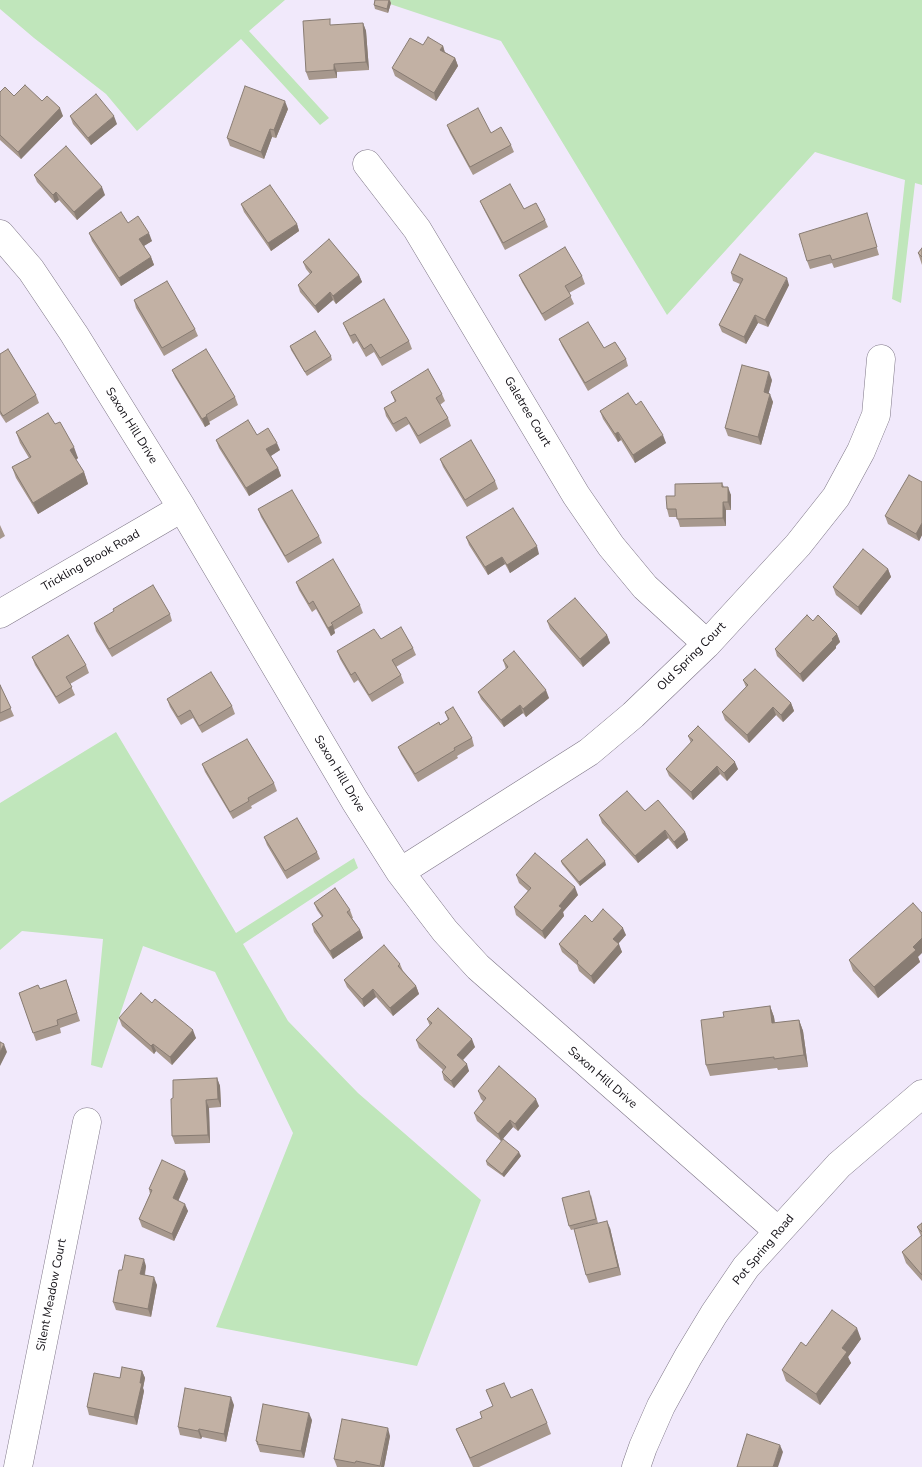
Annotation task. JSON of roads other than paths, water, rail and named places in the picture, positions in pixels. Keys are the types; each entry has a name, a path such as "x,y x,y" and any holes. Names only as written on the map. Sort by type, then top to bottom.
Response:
{"street":[{"name":"Galetree Court","path":"367,164 417,229 576,495 610,546 645,587 707,644"},
{"name":"Saxon Hill Drive","path":"0,234 31,270 74,334 182,508 355,801 400,872 445,931 478,967 778,1231"},
{"name":"Old Spring Court","path":"400,872 589,752 634,715 707,644 798,544 836,497 861,451 876,415 881,359"},
{"name":"Trickling Brook Road","path":"0,614 182,508"},
{"name":"Pot Spring Road","path":"636,1467 661,1406 714,1314 746,1267 839,1165 922,1094"},
{"name":"Silent Meadow Court","path":"18,1467 87,1122"}]}
